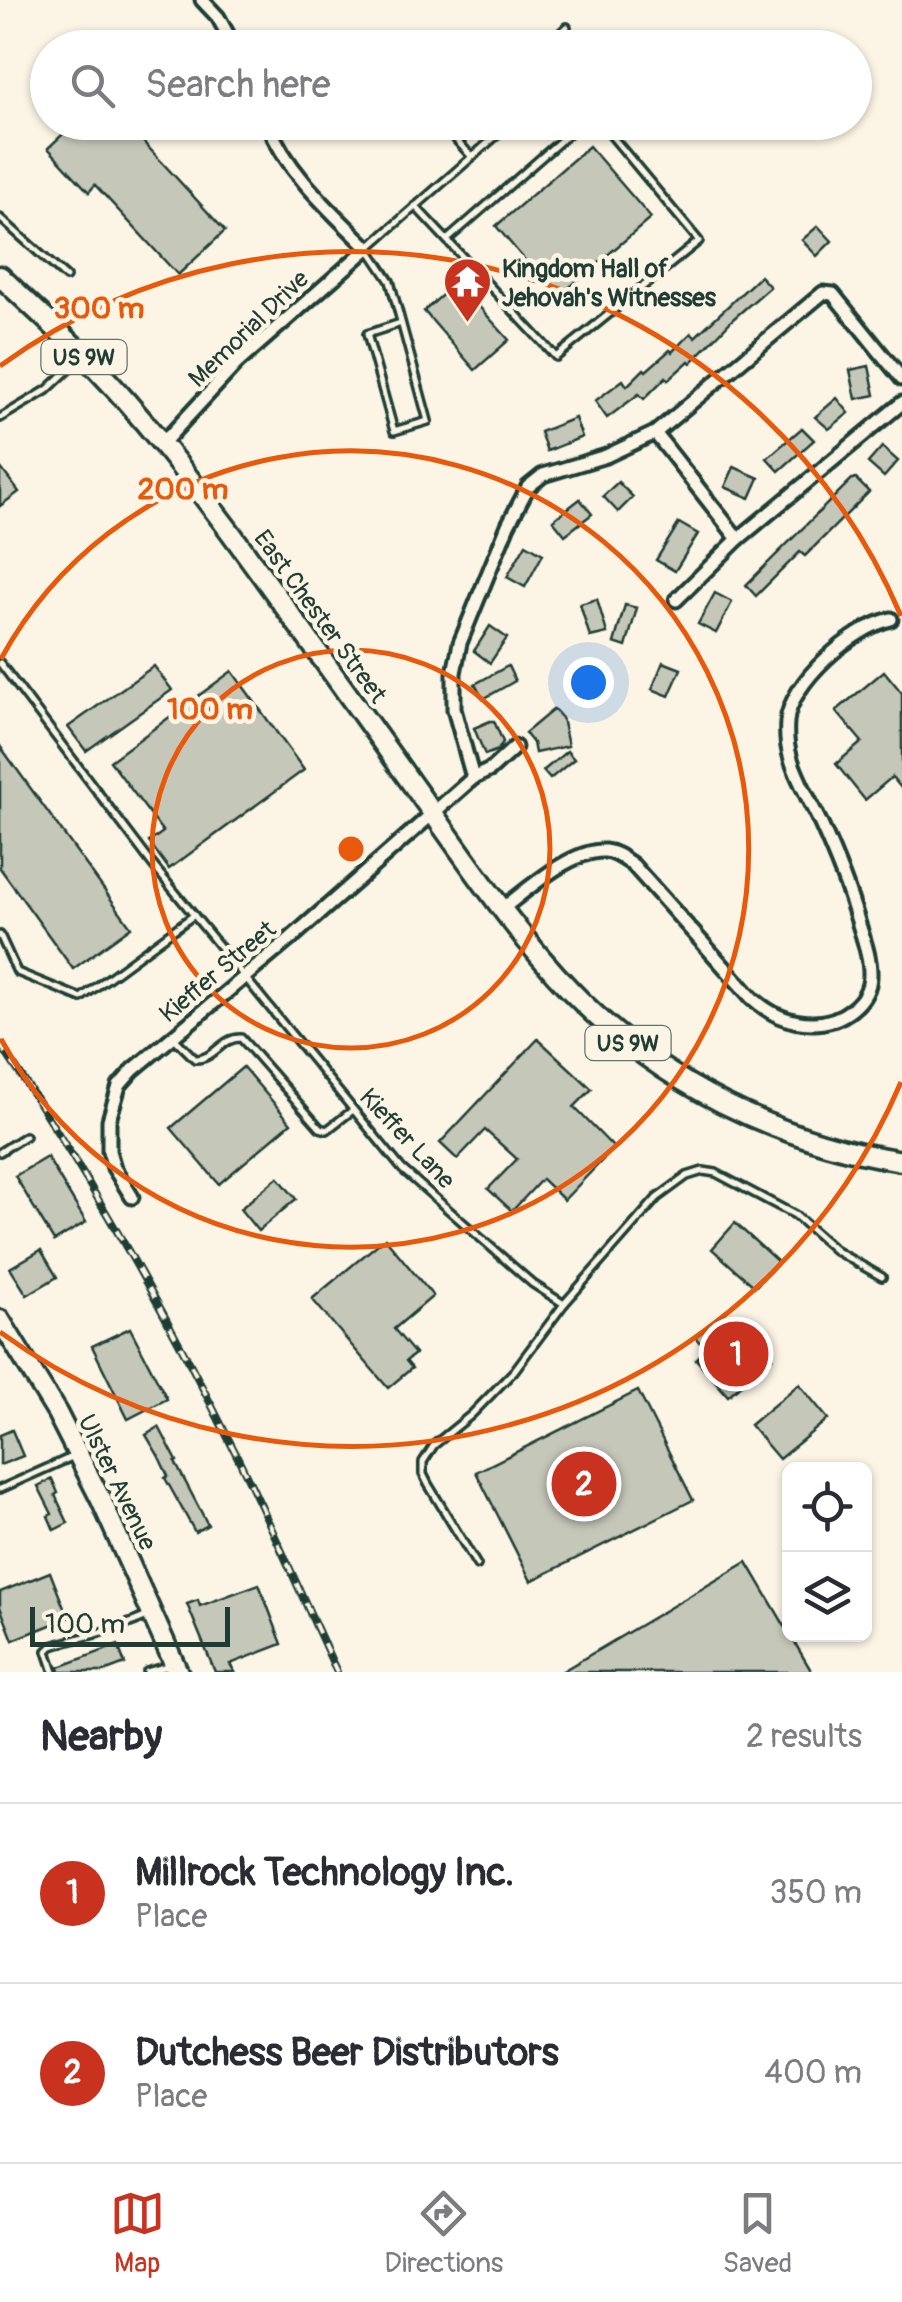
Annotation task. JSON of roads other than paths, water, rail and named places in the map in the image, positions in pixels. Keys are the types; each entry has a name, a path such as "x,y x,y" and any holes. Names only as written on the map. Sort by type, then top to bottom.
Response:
{"main road":[{"name":"East Chester Street","path":"0,276 83,356 163,443 434,814"},
{"name":"US 9W","path":"434,814 502,909 555,974 636,1050 743,1114 836,1148 902,1161"},
{"name":"Ulster Avenue","path":"0,1320 77,1454 177,1668"}],"street":[{"path":"202,0 225,30"},
{"path":"274,140 302,181 368,248"},
{"name":"Memorial Drive","path":"163,443 236,363 368,248"},
{"path":"473,778 454,709 454,673 460,644 508,524 528,488 543,475 606,456 654,433 823,293 833,294 902,379"},
{"path":"676,600 738,539 902,403"},
{"path":"654,433 738,539"},
{"path":"502,909 547,875 582,855 608,851 633,865 765,1009 786,1021 816,1024 836,1020 852,1011 864,998 869,983 865,942 834,854 791,760 786,740 787,716 794,696 809,676 837,650 875,622 896,622"},
{"name":"Kieffer Street","path":"132,1197 114,1168 109,1151 109,1120 119,1086 473,778 490,770 515,747"}],"lane":[{"path":"564,30 567,27"},
{"path":"456,140 472,157"},
{"path":"401,322 367,334 394,431 428,421 401,322 390,282 368,248 491,140"},
{"path":"447,240 561,140"},
{"path":"415,206 556,357 699,241 615,140"},
{"path":"0,218 66,277"},
{"path":"0,418 48,390 83,356"},
{"name":"Kieffer Lane","path":"0,663 152,864 402,1169 533,1284 564,1304"},
{"path":"0,934 17,972 81,998 194,914"},
{"path":"173,1037 195,1059 204,1060 232,1038 240,1038 320,1128 327,1130 353,1110"},
{"path":"0,1152 25,1136"},
{"path":"477,1565 428,1484 423,1462 434,1444 471,1415 514,1371 564,1304 658,1198 687,1176 703,1171 716,1174 795,1215 836,1252 882,1277"},
{"path":"0,1488 77,1454"},
{"path":"54,1672 48,1658 52,1646 122,1628 152,1614"},
{"path":"147,1672 177,1668"}],"railway":[{"path":"0,1044 96,1196 184,1352 251,1485 337,1672"}],"place":[{"name":"Kingdom Hall of Jehovah's Witnesses","path":"467,324"},
{"name":"Millrock Technology Inc.","path":"736,1354"},
{"name":"Dutchess Beer Distributors","path":"584,1484"}]}
